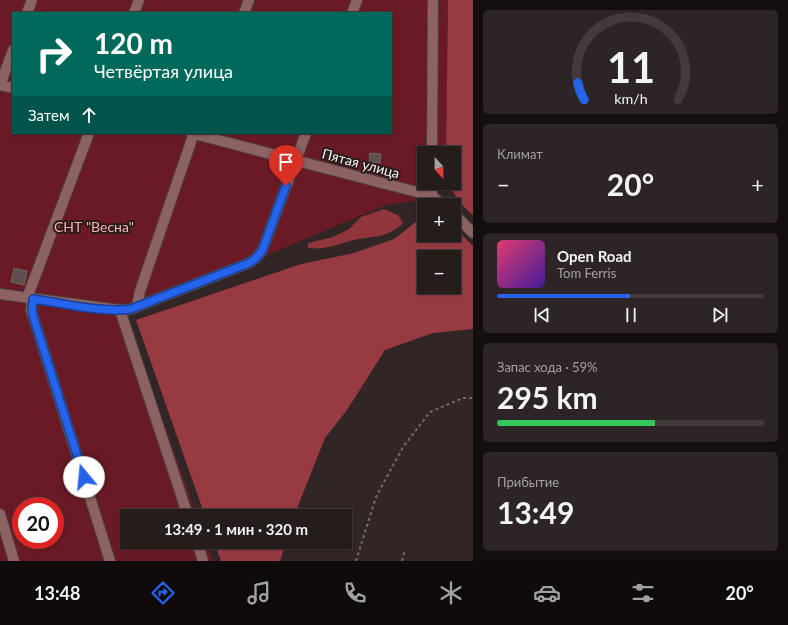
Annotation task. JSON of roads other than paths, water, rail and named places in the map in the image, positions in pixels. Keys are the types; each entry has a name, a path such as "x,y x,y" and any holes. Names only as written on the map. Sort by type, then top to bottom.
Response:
{"street":[{"path":"27,12 32,0"},
{"path":"134,12 139,0"},
{"path":"244,12 249,0"},
{"path":"352,12 357,0"},
{"path":"432,146 433,0"},
{"path":"12,53 0,85 12,88"},
{"path":"89,134 30,298 34,319 110,561"},
{"path":"137,306 140,291 193,134"},
{"name":"Пятая улица","path":"197,134 432,196"},
{"path":"0,294 120,310 137,306 249,263 262,251 306,134"},
{"path":"432,190 432,196 434,198"},
{"path":"461,221 473,233"},
{"path":"120,310 186,509"},
{"path":"0,514 14,561"},
{"path":"199,549 203,561"}],"park label":[{"name":"СНТ \"Весна\"","path":"94,226"}]}
